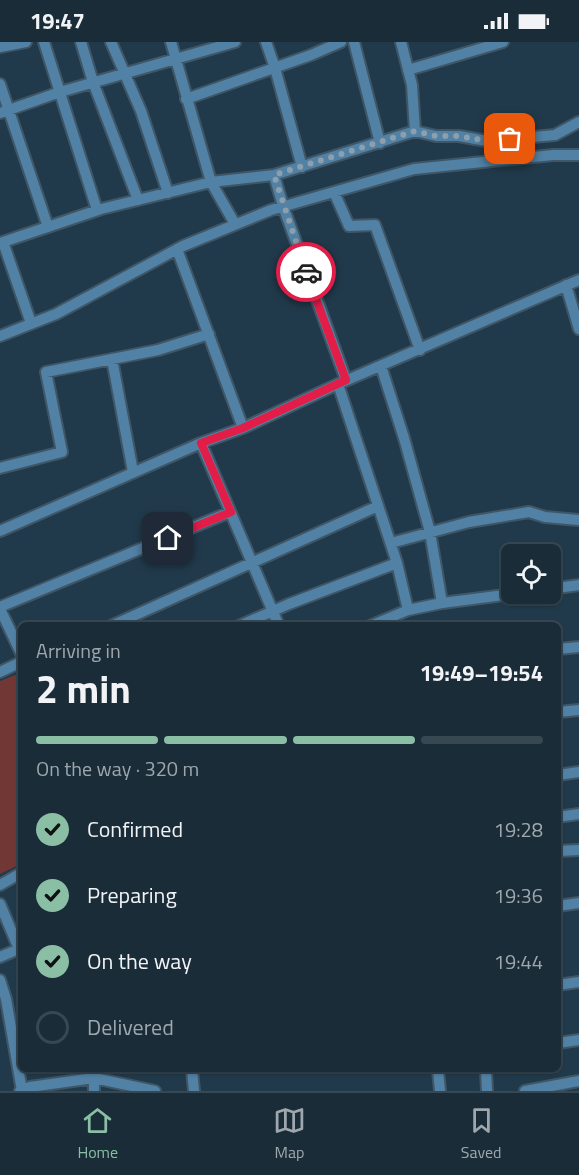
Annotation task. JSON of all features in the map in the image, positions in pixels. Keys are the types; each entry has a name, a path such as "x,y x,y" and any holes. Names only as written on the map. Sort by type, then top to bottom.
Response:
{"street":[{"path":"0,47 22,42"},
{"path":"44,42 98,210"},
{"path":"81,42 93,82 138,200"},
{"path":"111,42 141,111 168,193"},
{"path":"171,42 211,182 235,224"},
{"path":"4,112 60,92 235,42"},
{"path":"266,42 302,166"},
{"path":"186,99 341,42"},
{"path":"354,42 380,142"},
{"path":"401,42 412,85 415,131"},
{"path":"408,70 503,42"},
{"path":"0,84 4,112 48,227"},
{"path":"31,323 1,238 48,227 98,210 211,182 274,175 415,131 436,136 459,136 487,141 555,135 579,122"},
{"path":"0,336 56,314 177,249 283,206 414,169 553,155 579,155"},
{"path":"274,175 342,382 378,506 397,562 407,611 407,622"},
{"path":"334,192 350,226 375,225 420,350"},
{"path":"177,249 243,428"},
{"path":"0,531 201,443 243,428 342,382 579,280"},
{"path":"567,285 579,328"},
{"path":"0,468 62,452 46,372 158,350 209,334"},
{"path":"112,359 133,472"},
{"path":"381,366 430,532 442,603"},
{"path":"201,443 277,622"},
{"path":"120,622 378,506"},
{"path":"18,647 0,608 231,512"},
{"path":"391,543 469,522 529,512 545,517 579,520"},
{"path":"248,622 397,562"},
{"path":"561,587 579,585"},
{"path":"380,622 407,611 442,603 501,595"},
{"path":"561,649 579,647"},
{"path":"0,672 18,663"},
{"path":"561,712 579,710"},
{"path":"561,775 579,772"},
{"path":"561,817 579,814"},
{"path":"561,851 579,850"},
{"path":"0,885 18,875"},
{"path":"561,906 579,903"},
{"path":"0,904 18,944"},
{"path":"0,957 18,949"},
{"path":"0,980 6,999 21,1091 30,1087 94,1078 155,1091"},
{"path":"561,985 579,982"},
{"path":"561,1043 579,1040"},
{"path":"62,1072 65,1082"},
{"path":"106,1072 108,1081"},
{"path":"192,1072 194,1091"},
{"path":"438,1072 440,1091"},
{"path":"486,1072 487,1091"},
{"path":"94,1078 94,1091"},
{"path":"525,1091 579,1081"}],"shaded area":[{"path":"18,674 18,865 0,874 0,681"}],"way so far":[{"path":"306,272 274,175 415,131 436,136 459,136 487,141 510,139"}],"route":[{"path":"168,538 231,512 201,443 243,428 346,380 306,272"}]}
